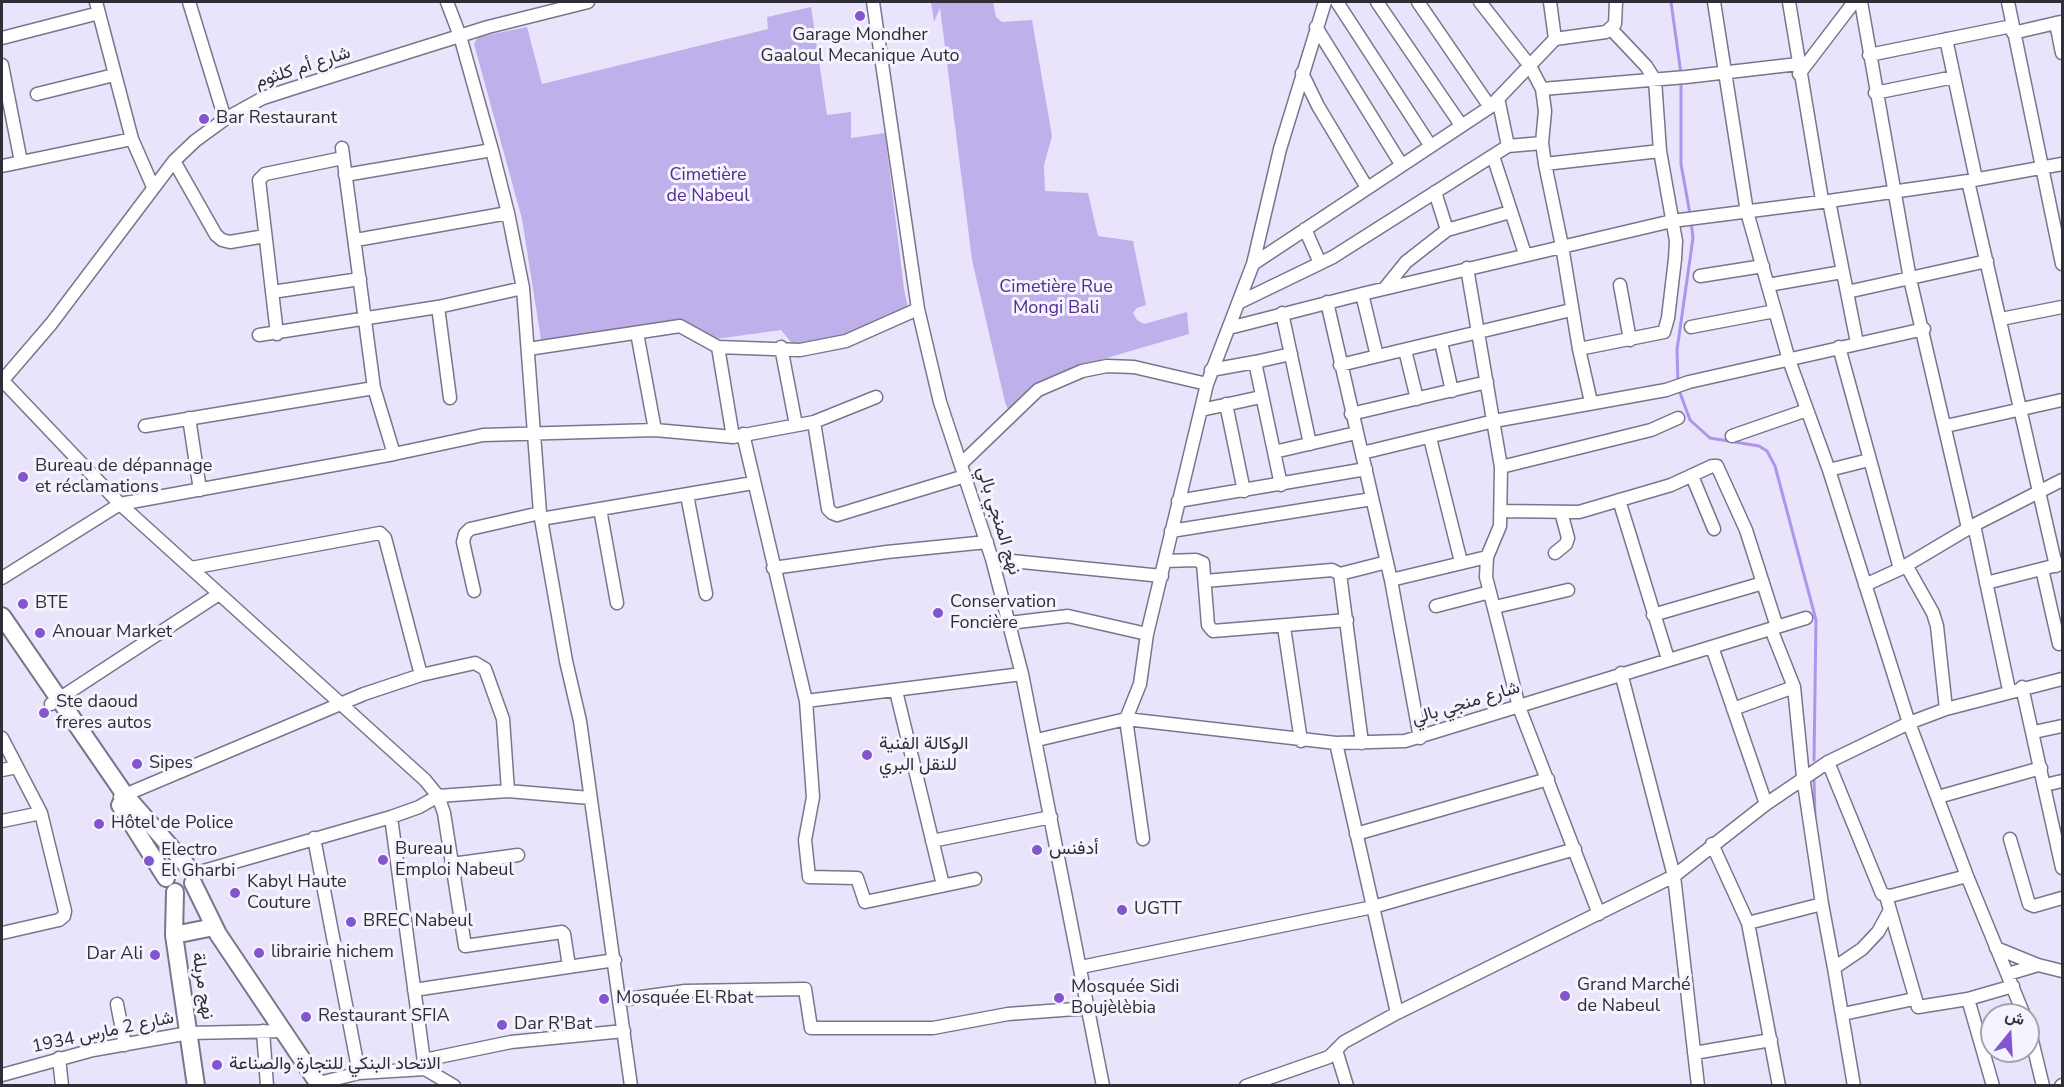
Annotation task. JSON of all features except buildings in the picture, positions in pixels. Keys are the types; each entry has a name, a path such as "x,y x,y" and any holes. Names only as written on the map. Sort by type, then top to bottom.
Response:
{"main road":[{"path":"2,616 54,701 120,797 171,885 187,890 192,875"},
{"path":"2,634 54,701"},
{"path":"120,797 192,875 214,927 319,1084"},
{"path":"171,885 175,866 192,875"},
{"name":"نهج مربلة","path":"171,885 174,935 196,1086"},
{"path":"174,935 214,927"}],"street":[{"path":"189,2 225,119"},
{"path":"447,2 460,36 492,150 508,213 523,288 532,432 541,516 566,661 580,722 631,1086"},
{"name":"شارع أم كلثوم","path":"2,381 51,324 174,161 225,119 263,98 460,36 588,2"},
{"name":"نهج المنجي بالي","path":"873,2 918,309 940,402 987,542 1010,623 1037,740 1103,1086"},
{"path":"1143,840 1126,719 1140,684 1147,634 1207,384 1253,264 1302,73 1325,2"},
{"path":"1337,2 1430,145"},
{"path":"1377,2 1461,125"},
{"path":"1418,2 1494,102 1508,146"},
{"path":"1480,2 1530,66 1542,89 1545,111 1542,142 1545,164 1562,246 1571,310 1591,402"},
{"path":"1550,2 1555,39"},
{"path":"1253,264 1494,102 1555,39 1606,32 1611,29 1617,16 1616,2"},
{"path":"1714,2 1723,74 1747,212 1789,360 1829,470 1909,723 1967,876 2019,1003"},
{"path":"1789,2 1798,69 1857,343"},
{"path":"1542,89 1798,69 1854,2"},
{"path":"1861,2 1875,93 1910,279 1986,583 2009,690"},
{"path":"2007,2 2062,264"},
{"path":"2,38 97,7 132,139 153,187"},
{"path":"1869,55 1946,39 2059,22 2062,53"},
{"path":"1316,27 1401,164"},
{"path":"1579,349 1660,335 1667,327 1675,259 1675,220 1660,151 1660,79 1611,29"},
{"path":"1946,39 1987,261 2022,408 2039,492 2059,565 1986,583"},
{"path":"2,64 5,101 21,162"},
{"path":"1302,73 1318,106 1366,186"},
{"path":"38,94 114,75"},
{"path":"1875,93 1954,77"},
{"path":"2,166 132,139"},
{"path":"1240,302 1320,264 1508,146 1542,142"},
{"path":"345,175 492,150"},
{"path":"1545,164 1660,151"},
{"path":"277,334 265,236 261,177 342,153 356,240 374,388 394,454"},
{"path":"1493,156 1525,254"},
{"path":"174,161 216,235 222,240 230,242 265,236"},
{"path":"1229,328 1467,268 1675,220 1972,180 2062,164"},
{"path":"1435,192 1447,230"},
{"path":"1385,288 1406,262 1447,230 1510,212"},
{"path":"356,240 508,213"},
{"path":"1305,230 1320,264"},
{"path":"1847,292 1987,261"},
{"path":"1700,276 1763,266"},
{"path":"1467,268 1501,468 1500,526 1487,557 1486,568 1490,592 1519,707 1599,914"},
{"path":"1768,285 1842,272"},
{"path":"272,292 360,279"},
{"path":"1620,285 1630,340"},
{"path":"259,335 438,307 523,288"},
{"path":"1362,294 1377,356"},
{"path":"1327,302 1391,580 1420,738"},
{"path":"438,307 450,398"},
{"path":"2001,320 2062,307"},
{"path":"528,349 680,326 718,347 781,347 800,350 846,341 918,309"},
{"path":"1340,365 1571,310"},
{"path":"1691,327 1775,311"},
{"path":"1282,313 1310,444"},
{"path":"1362,453 1494,421 1670,389 1839,347 1924,329"},
{"path":"637,333 655,430"},
{"path":"1441,342 1452,391"},
{"path":"718,347 738,435 753,483 806,701 813,797 805,840 809,877 857,878 864,902 975,879"},
{"path":"781,347 796,425"},
{"path":"1839,347 1869,460 1903,567 1937,626 1946,709"},
{"path":"1405,350 1417,399"},
{"path":"1211,370 1291,354"},
{"path":"1255,362 1281,485"},
{"path":"814,422 828,509 837,515 963,470 1038,390 1082,371 1107,366 1134,367 1207,384"},
{"path":"2,381 120,504 425,780 438,795 465,945 562,932 569,966"},
{"path":"1351,414 1487,382"},
{"path":"145,426 374,388"},
{"path":"2,578 120,504 394,454 483,435 655,430 738,435 814,422 876,397"},
{"path":"1201,410 1262,397"},
{"path":"1946,426 2062,400"},
{"path":"1226,404 1244,491"},
{"path":"1732,436 1807,410"},
{"path":"189,418 200,490"},
{"path":"1501,468 1651,430 1678,418"},
{"path":"1274,452 1356,433"},
{"path":"1430,438 1461,562"},
{"path":"1829,470 1869,460"},
{"path":"1502,511 1579,512 1692,477 1712,465 1718,466 1746,530 1774,628 1794,687 1803,777 1822,904 1854,1086"},
{"path":"1178,501 1366,469"},
{"path":"1692,477 1714,529"},
{"path":"1864,585 1903,567 1971,526 2062,480"},
{"path":"474,591 463,542 465,534 470,529 753,483"},
{"path":"687,495 706,594"},
{"path":"1171,531 1372,499"},
{"path":"1619,500 1668,659"},
{"path":"600,509 617,603"},
{"path":"1555,553 1566,544 1568,538 1561,512"},
{"path":"191,568 380,532 385,538 420,675"},
{"path":"774,568 887,552 987,542"},
{"path":"1391,580 1487,557"},
{"path":"992,559 1162,576"},
{"path":"1165,561 1201,560 1204,566 1208,625 1213,631 1284,627 1347,620"},
{"path":"1205,582 1332,570 1340,574 1387,562"},
{"path":"2042,569 2059,644"},
{"path":"1340,574 1362,743"},
{"path":"1653,615 1763,583"},
{"path":"1495,608 1568,590"},
{"path":"1436,606 1490,592"},
{"path":"54,701 219,594"},
{"path":"1010,623 1068,616 1147,634"},
{"name":"شارع منجي بالي","path":"1126,719 1301,741 1362,743 1420,738 1621,673 1806,618"},
{"path":"1284,627 1301,741"},
{"path":"1712,647 1766,804"},
{"path":"120,797 364,694 420,675 475,663 485,669 503,719 508,791"},
{"path":"1621,673 1674,876 1698,1086"},
{"path":"806,701 1022,674"},
{"path":"1246,1086 1329,1058 1344,1042 1397,1013 1674,876 1766,804 1828,762 1909,723 1946,709 2009,690 2062,679"},
{"path":"1733,709 1794,687"},
{"path":"2022,687 2034,732 2062,868"},
{"path":"896,691 943,885"},
{"path":"1037,740 1126,719"},
{"path":"2034,732 2062,726"},
{"path":"2,738 41,813 64,916 59,920 2,933"},
{"path":"1336,743 1397,1013"},
{"path":"1828,762 1879,892 1886,896 1967,876"},
{"path":"2,770 16,766"},
{"path":"1938,797 2041,768"},
{"path":"1356,834 1548,779"},
{"path":"2045,785 2062,781"},
{"path":"192,875 392,817 419,807 438,795 508,791 590,798"},
{"path":"2,821 41,813"},
{"path":"392,817 424,1064 454,1086"},
{"path":"932,841 1051,817"},
{"path":"314,838 359,1073"},
{"path":"2010,839 2029,904 2034,906 2062,898"},
{"path":"1712,844 1748,923 1779,1086"},
{"path":"1081,967 1373,907 1575,849"},
{"path":"452,864 518,855"},
{"path":"1886,896 1918,1007 1968,999 2038,964"},
{"path":"1748,923 1822,904"},
{"path":"1834,968 1862,949 1878,932 1889,912"},
{"path":"1996,948 2062,971"},
{"path":"414,990 615,960"},
{"path":"620,1000 685,991 805,989 812,1028 933,1028 1008,1014 1089,1008"},
{"path":"1843,1014 1914,999"},
{"path":"1968,999 1993,1086"},
{"path":"117,1004 125,1045"},
{"path":"263,1031 267,1086"},
{"name":"شارع 2 مارس 1934","path":"2,1074 59,1058 189,1033 284,1031"},
{"path":"319,1084 359,1073 424,1064 511,1042 624,1031"},
{"path":"1694,1053 1771,1040"},
{"path":"1336,1050 1347,1086"},
{"path":"59,1058 62,1086"},
{"path":"2037,1063 2043,1086"}],"green space":[{"name":"Cimetière Rue Mongi Bali","path":"931,2 993,2 996,17 1002,22 1032,20 1052,136 1044,165 1045,191 1088,193 1098,236 1133,241 1146,305 1137,308 1133,313 1137,320 1144,324 1187,312 1189,334 1103,359 1042,384 1012,407 1015,427 1005,402 972,260 940,8 934,22"},
{"name":"Cimetière de Nabeul","path":"811,7 827,115 851,112 851,138 885,133 904,289 909,312 835,342 800,344 796,348 781,330 709,340 684,323 542,346 522,219 474,44 478,37 527,27 542,84 768,29 767,17"}],"waterway":[{"path":"1671,2 1681,74"},
{"path":"1681,80 1681,164 1690,214"},
{"path":"1678,384 1677,350 1693,238 1691,221"},
{"path":"1679,390 1690,420 1710,438 1759,446 1767,451 1775,466 1816,620 1814,760"},
{"path":"1814,780 1815,817"}],"place":[{"name":"Garage Mondher Gaaloul Mecanique Auto","path":"860,16"},
{"name":"Bar Restaurant","path":"204,119"},
{"name":"Bureau de dépannage et réclamations","path":"23,477"},
{"name":"BTE","path":"23,604"},
{"name":"Conservation Foncière","path":"938,613"},
{"name":"Anouar Market","path":"40,633"},
{"name":"Ste daoud freres autos","path":"44,713"},
{"name":"الوكالة الفنية للنقل البري","path":"867,755"},
{"name":"Sipes","path":"137,764"},
{"name":"Hôtel de Police","path":"99,824"},
{"name":"أدفنس","path":"1037,850"},
{"name":"Bureau Emploi Nabeul","path":"383,860"},
{"name":"Electro El Gharbi","path":"149,861"},
{"name":"Kabyl Haute Couture","path":"235,893"},
{"name":"UGTT","path":"1122,910"},
{"name":"BREC Nabeul","path":"351,922"},
{"name":"librairie hichem","path":"259,953"},
{"name":"Dar Ali","path":"155,955"},
{"name":"Grand Marché de Nabeul","path":"1565,996"},
{"name":"Mosquée Sidi Boujèlèbia","path":"1059,998"},
{"name":"Mosquée El Rbat","path":"604,999"},
{"name":"Restaurant SFIA","path":"306,1017"},
{"name":"Dar R'Bat","path":"502,1025"},
{"name":"الاتحاد البنكي للتجارة والصناعة","path":"217,1065"}]}
